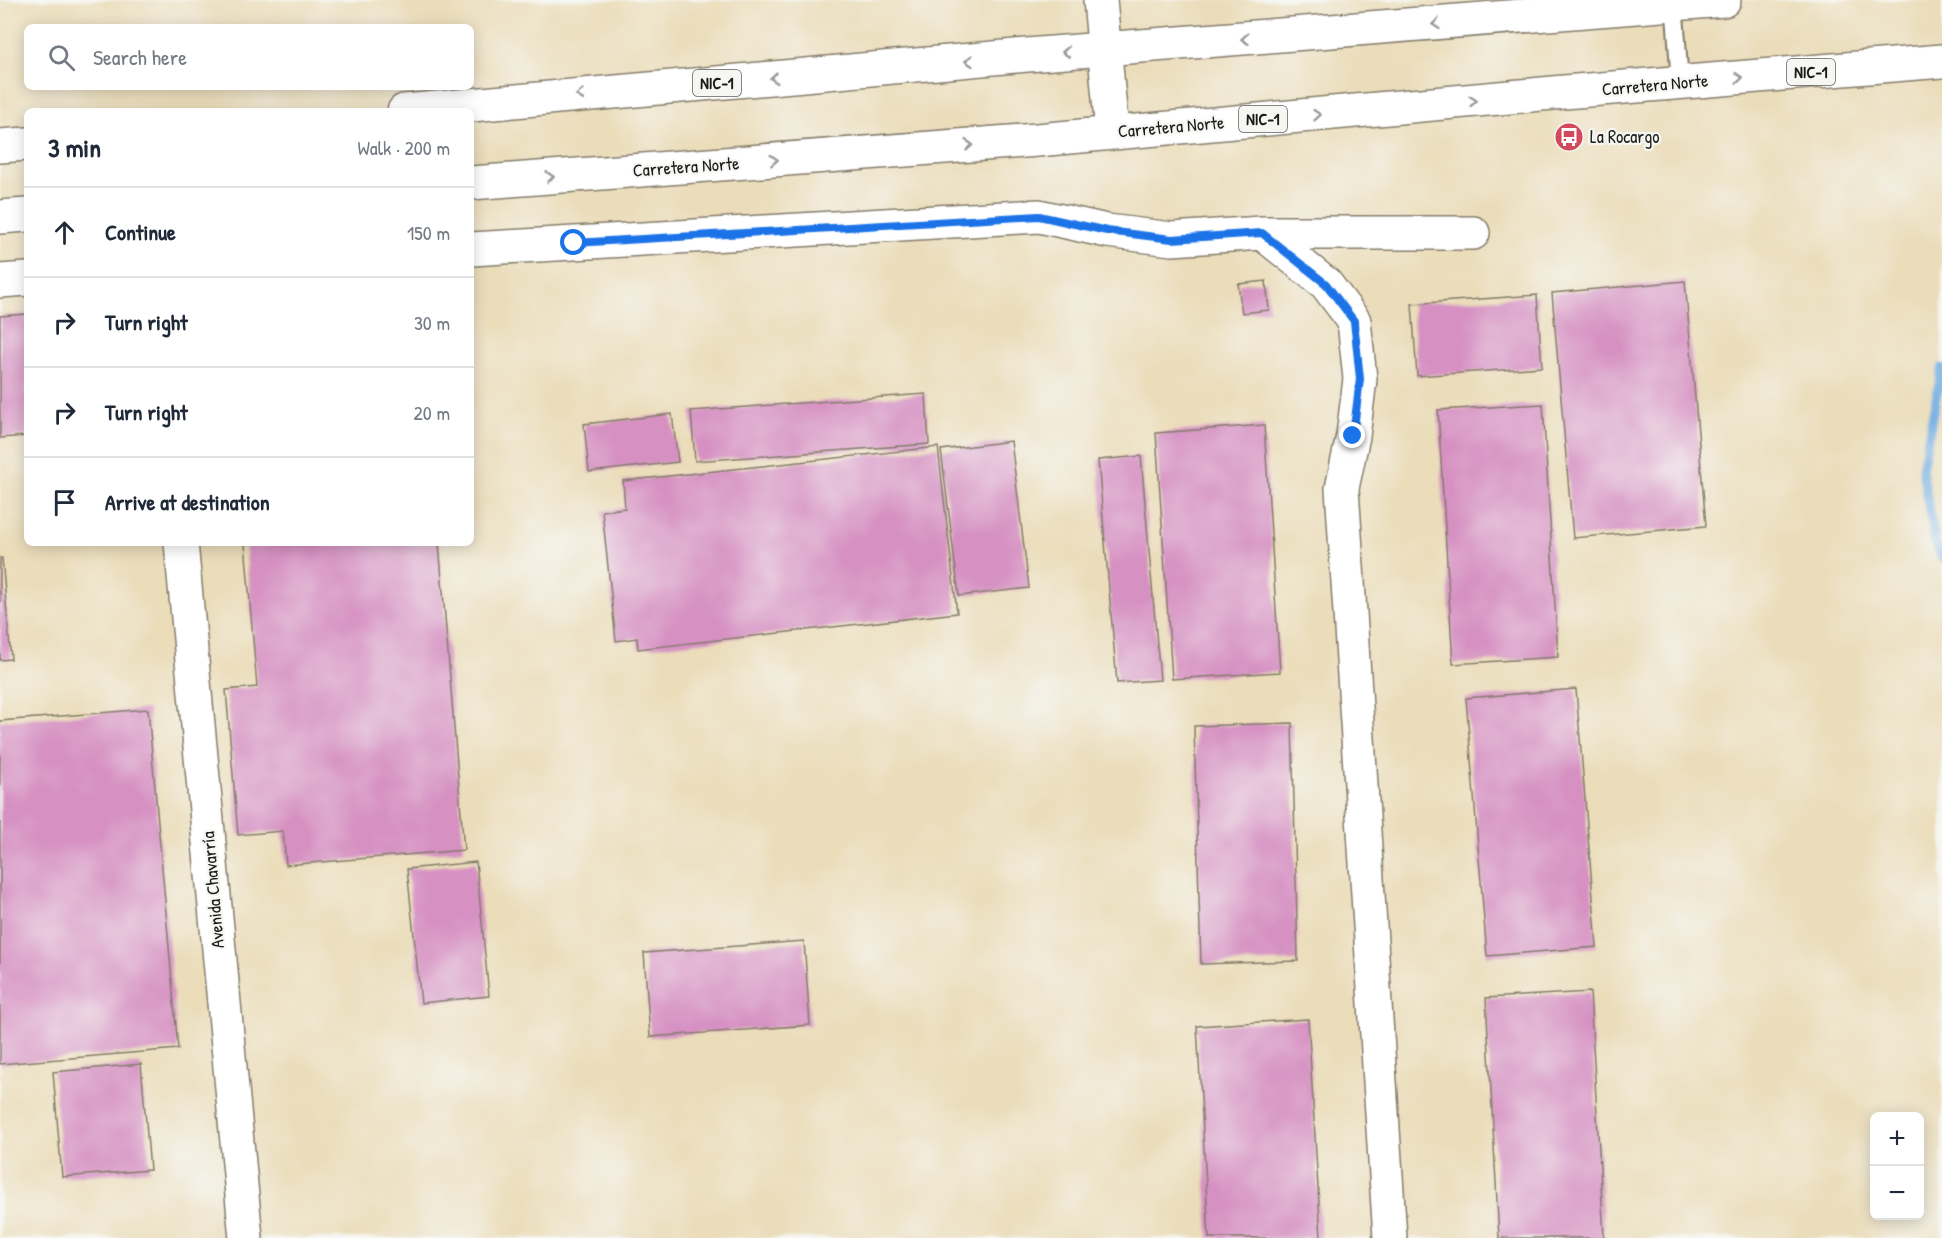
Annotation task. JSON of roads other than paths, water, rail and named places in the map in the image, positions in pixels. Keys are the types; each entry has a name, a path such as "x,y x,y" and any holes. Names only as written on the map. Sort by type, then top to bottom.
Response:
{"main road":[{"path":"1100,0 1112,132"},
{"name":"NIC-1","path":"438,108 1105,49 1471,10 1724,0"},
{"name":"Carretera Norte","path":"474,183 1036,140 1680,82 1942,61"},
{"path":"0,146 24,144"},
{"path":"0,217 24,215"},
{"path":"474,249 1039,216 1107,231 1172,239 1262,233 1473,233"},
{"path":"1262,233 1326,284 1354,321 1360,379 1353,436 1341,488 1390,1238"},
{"path":"0,281 24,279"},
{"name":"Avenida Chavarría","path":"181,546 246,1238"}],"lane":[{"path":"1674,2 1680,82"}],"waterway":[{"path":"1942,368 1922,469 1935,542 1942,558"}],"place":[{"name":"La Rocargo","path":"1569,137"}]}
